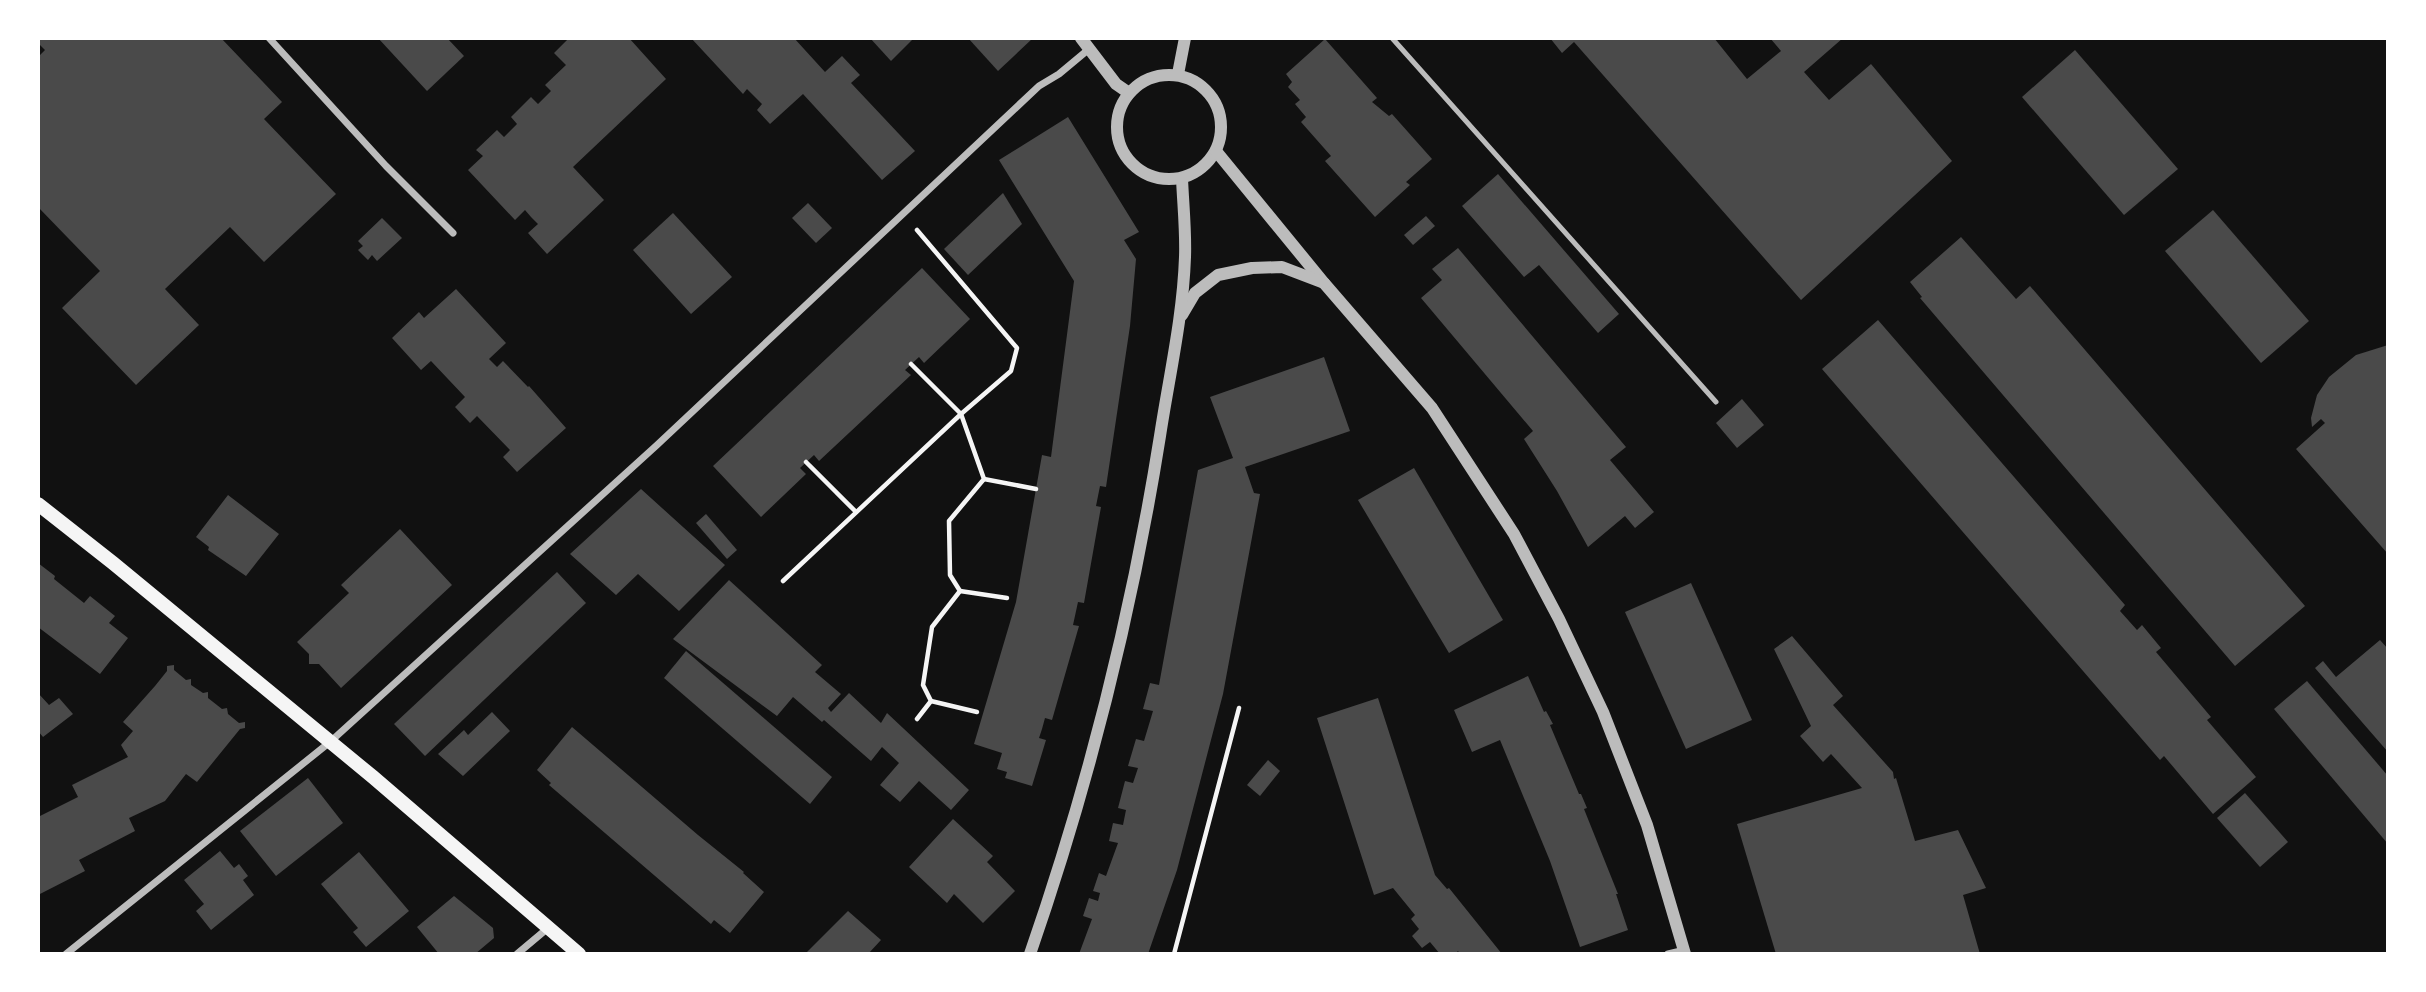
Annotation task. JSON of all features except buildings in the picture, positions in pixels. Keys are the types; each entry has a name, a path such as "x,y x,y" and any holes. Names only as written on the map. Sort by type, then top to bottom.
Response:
{"main road":[{"path":"38,504 330,742 579,954"}],"street":[{"path":"269,38 386,166 453,233"},
{"path":"1178,74 1185,38"},
{"path":"66,954 330,742 657,445 1039,86 1059,74 1085,44 1116,84 1129,93"},
{"path":"1178,74 1203,86 1212,97 1219,109 1221,138 1216,151 1202,168 1182,178 1150,176 1136,167 1125,155 1118,140 1120,107 1138,84 1150,77 1178,74"},
{"path":"1216,151 1324,283 1432,408 1514,534 1559,619 1602,712 1647,825 1685,952 1668,954"},
{"path":"1030,954 1064,856 1101,726 1150,497 1179,321 1185,258 1182,178"},
{"path":"1179,321 1195,293 1218,275 1252,268 1282,268 1324,283"},
{"path":"517,954 548,928"}],"lane":[{"path":"1392,38 1716,402"}],"path":[{"path":"783,581 961,414 1011,371 1017,348 916,229"},
{"path":"911,364 961,414 984,479"},
{"path":"806,462 856,512"},
{"path":"984,479 1036,489"},
{"path":"984,479 949,521 950,575 960,591 1007,598"},
{"path":"960,591 932,627 923,685 931,701 977,712"},
{"path":"917,719 931,701"},
{"path":"1174,954 1239,708"}]}
